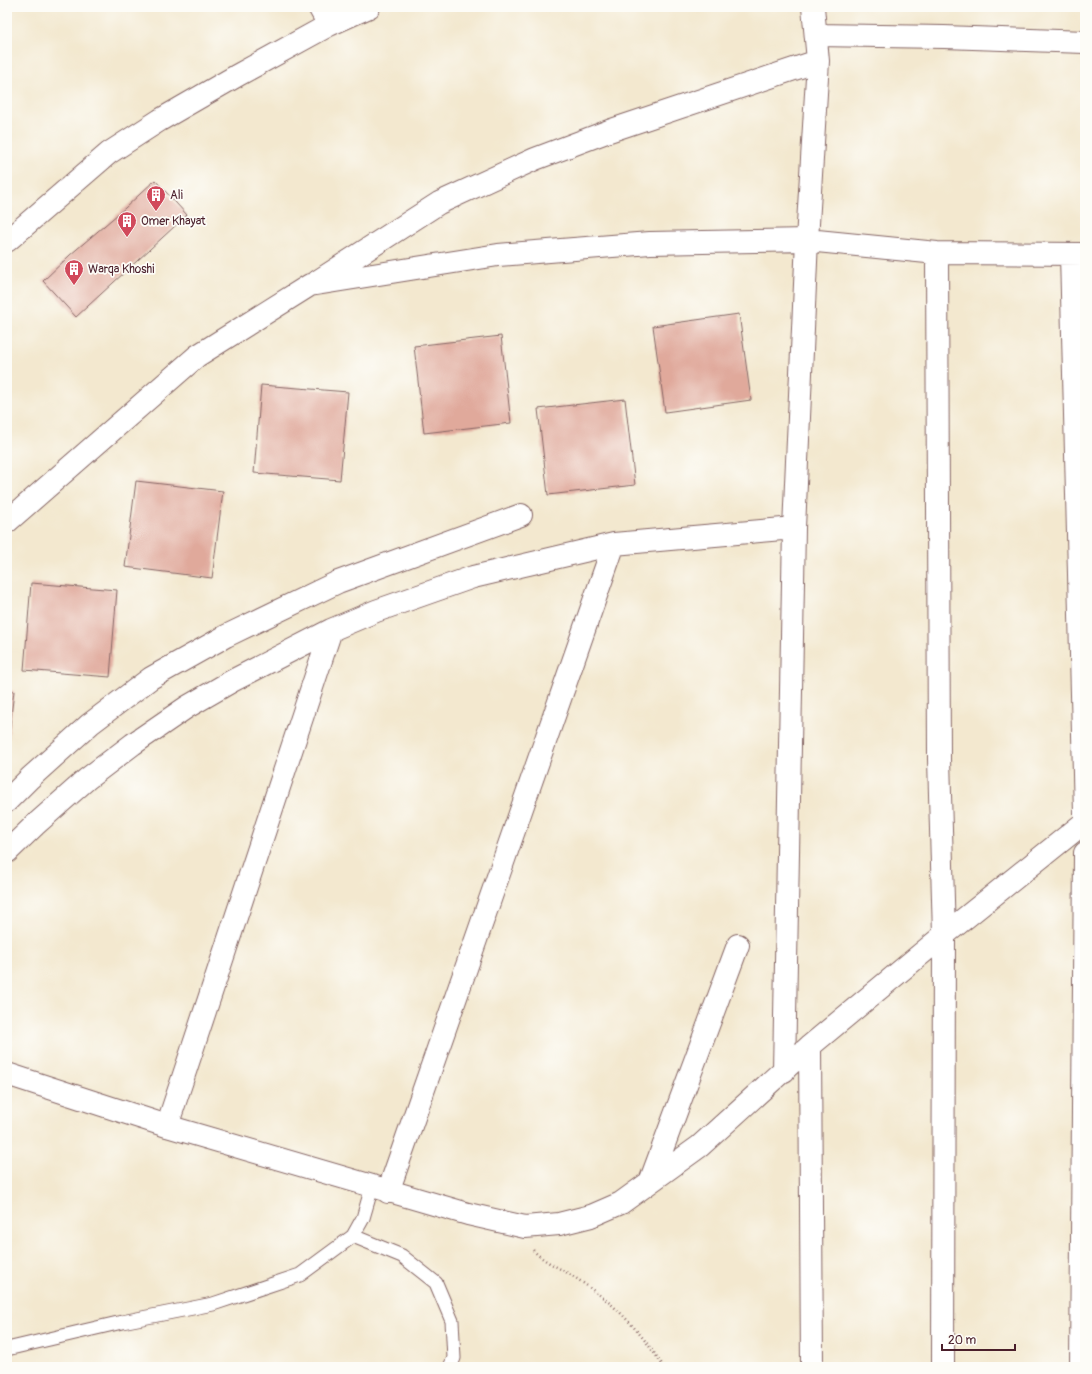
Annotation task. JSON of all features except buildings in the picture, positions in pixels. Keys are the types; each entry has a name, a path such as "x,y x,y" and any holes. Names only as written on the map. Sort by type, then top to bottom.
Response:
{"street":[{"path":"7,241 109,153 160,120 218,86 324,16 369,7"},
{"path":"784,1071 794,528 807,240 818,62 813,7"},
{"path":"816,35 944,37 1085,42"},
{"path":"7,522 197,356 439,203 535,159 609,131 818,62"},
{"path":"310,285 498,255 650,243 807,240 937,253 1078,254 1085,801"},
{"path":"937,253 939,760 944,935 943,1367"},
{"path":"7,801 30,778 90,724 151,678 226,636 338,582 521,516"},
{"path":"7,852 87,779 133,744 181,711 239,678 331,630 473,577 614,544 794,528"},
{"path":"380,1189 614,544"},
{"path":"167,1126 331,630"},
{"path":"7,1074 167,1126 468,1214 525,1226 559,1224 591,1216 621,1203 700,1146 810,1046 944,935 1085,822"},
{"path":"1081,1367 1085,853"},
{"path":"650,1182 738,945"},
{"path":"810,1046 812,1367"}],"lane":[{"path":"7,1349 122,1322 212,1304 300,1275 353,1236 380,1189"},
{"path":"353,1236 402,1256 436,1283 452,1321 454,1358 450,1367"}],"path":[{"path":"525,1226 529,1244 534,1251 540,1257 573,1276 596,1292 617,1310 636,1330 664,1367"}],"place":[{"name":"Ali","path":"156,212"},
{"name":"Omer Khayat","path":"127,238"},
{"name":"Warqa Khoshi","path":"74,286"}]}
